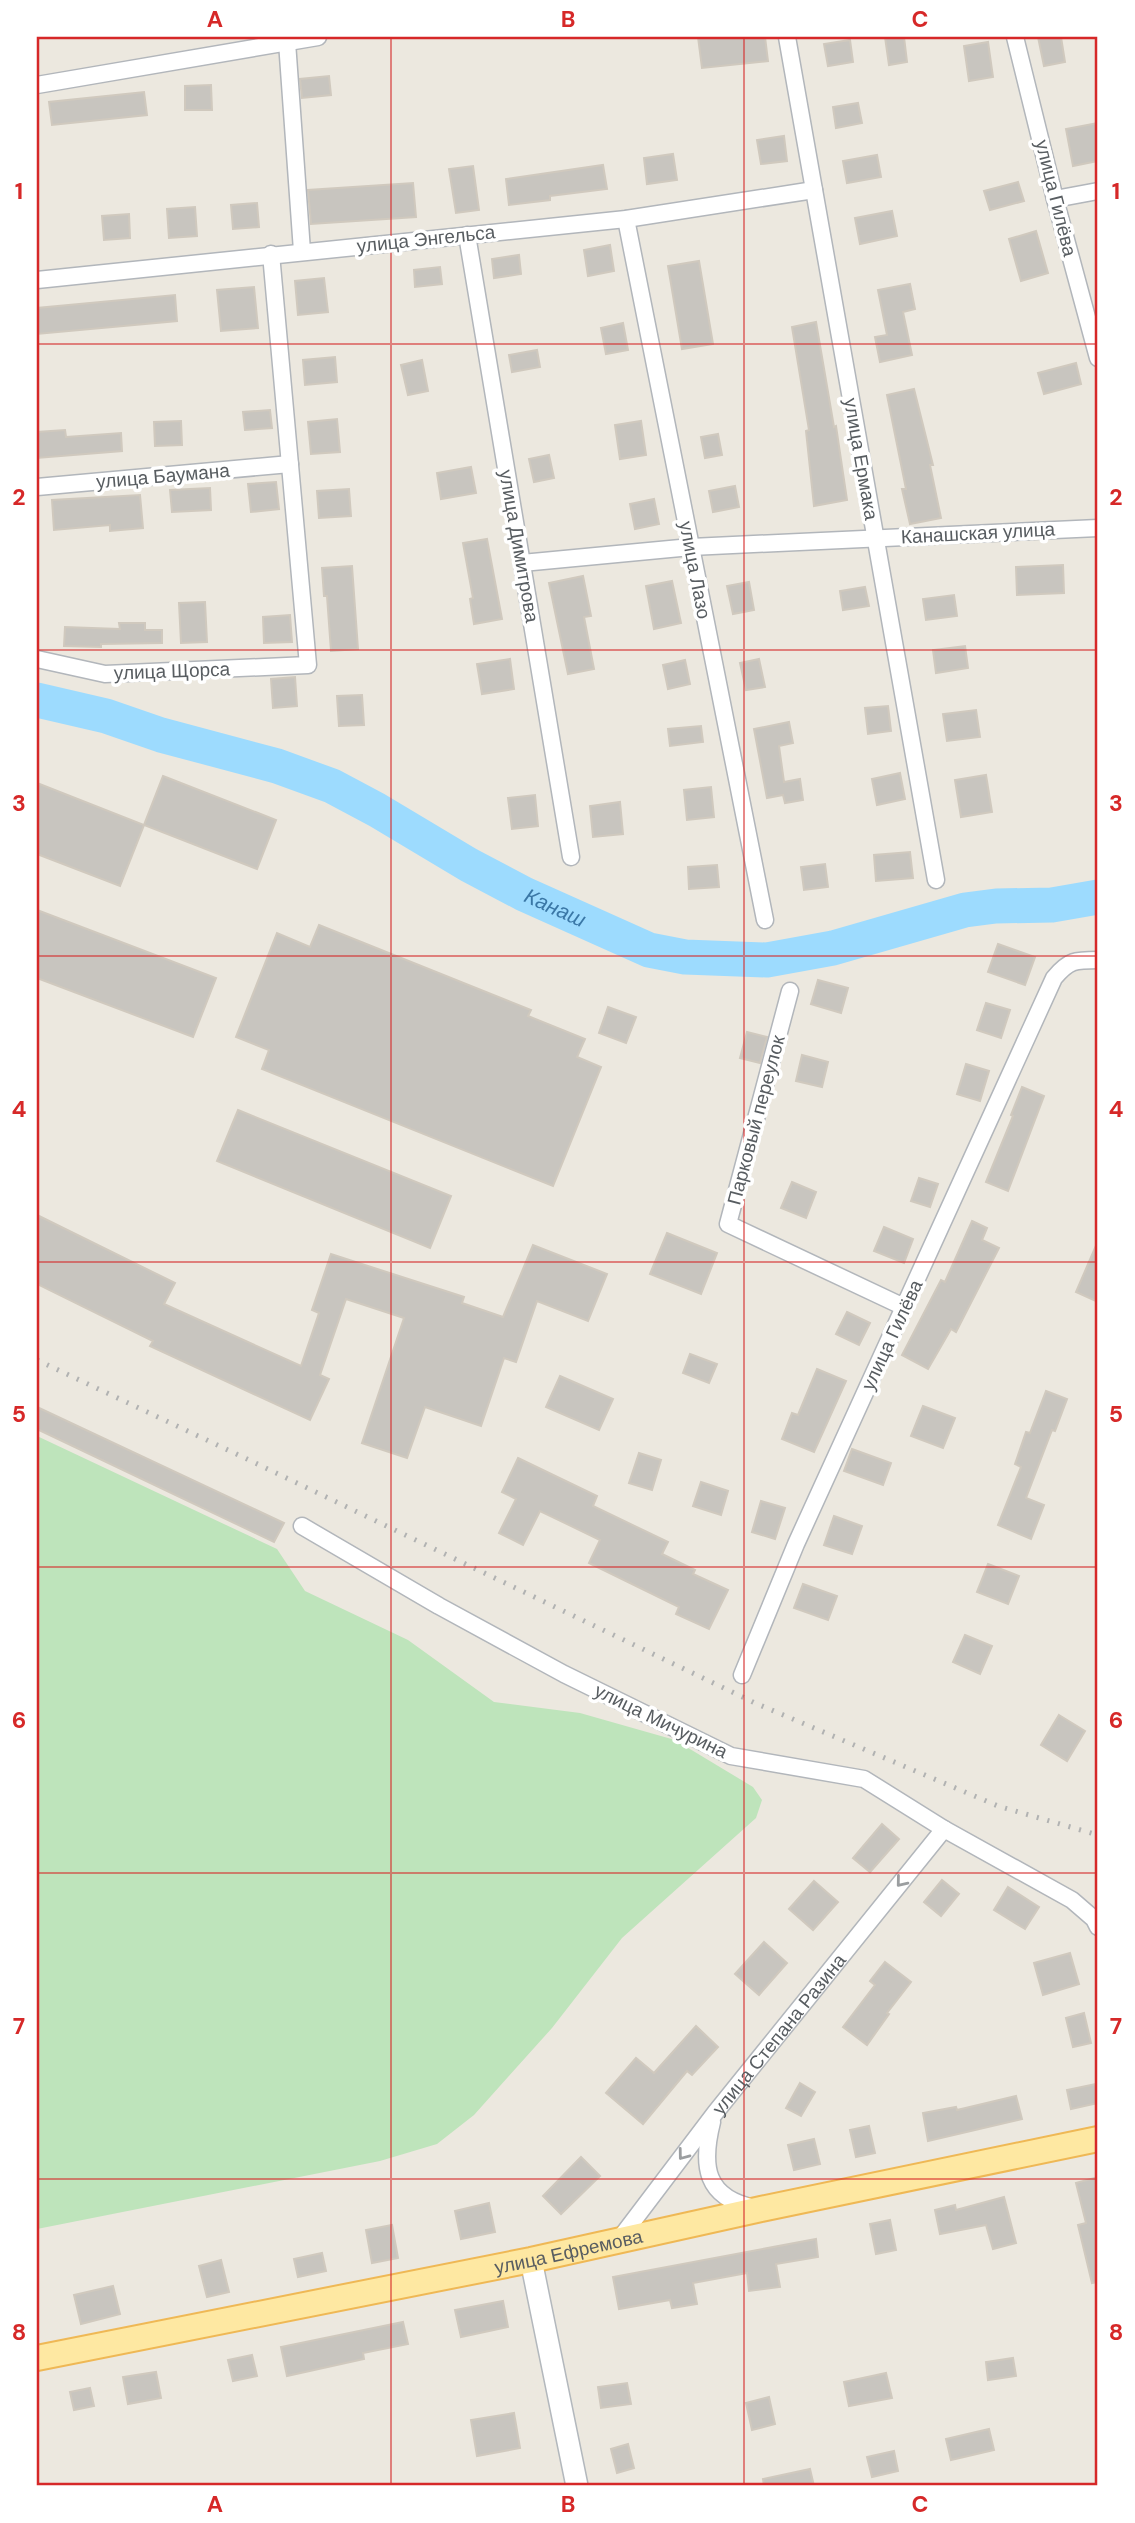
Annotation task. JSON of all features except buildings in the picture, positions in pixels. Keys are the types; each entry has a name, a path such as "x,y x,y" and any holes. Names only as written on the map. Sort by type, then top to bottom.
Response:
{"main road":[{"name":"улица Ефремова","path":"37,2358 531,2260 1098,2139"},
{"path":"531,2260 577,2486"}],"street":[{"path":"37,85 318,37"},
{"name":"улица Ермака","path":"787,37 936,880"},
{"name":"улица Гилёва","path":"1015,37 1098,358"},
{"path":"287,42 302,251"},
{"name":"улица Энгельса","path":"37,279 626,219 814,190"},
{"path":"1055,199 1098,191"},
{"name":"улица Лазо","path":"626,219 765,920"},
{"name":"улица Димитрова","path":"467,235 571,857"},
{"path":"271,254 290,464"},
{"name":"улица Баумана","path":"37,487 290,464"},
{"name":"улица Щорса","path":"37,659 105,674 308,665 290,464"},
{"name":"Канашская улица","path":"522,563 691,547 1098,528"},
{"name":"улица Гилёва","path":"742,1675 796,1544 1054,978 1065,964 1079,960 1098,960"},
{"name":"Парковый переулок","path":"790,991 728,1224 904,1307"},
{"name":"улица Мичурина","path":"302,1526 439,1606 564,1674 732,1756 864,1779 944,1829 1072,1900 1094,1919 1098,1927"},
{"name":"улица Степана Разина","path":"617,2241 715,2113 944,1829"},
{"path":"715,2113 706,2145 706,2167 711,2182 723,2196 740,2205 761,2209"}],"green space":[{"path":"37,1436 277,1549 305,1591 408,1640 494,1702 580,1713 675,1740 753,1787 762,1800 756,1818 622,1938 552,2028 474,2115 437,2144 380,2161 37,2229"}],"waterway":[{"name":"Канаш","path":"37,700 106,716 161,735 277,766 332,786 524,894 649,950 685,957 767,960 833,948 965,910 996,906 1052,905 1098,897"}],"railway":[{"path":"37,1360 755,1703 998,1806 1098,1835"}]}
